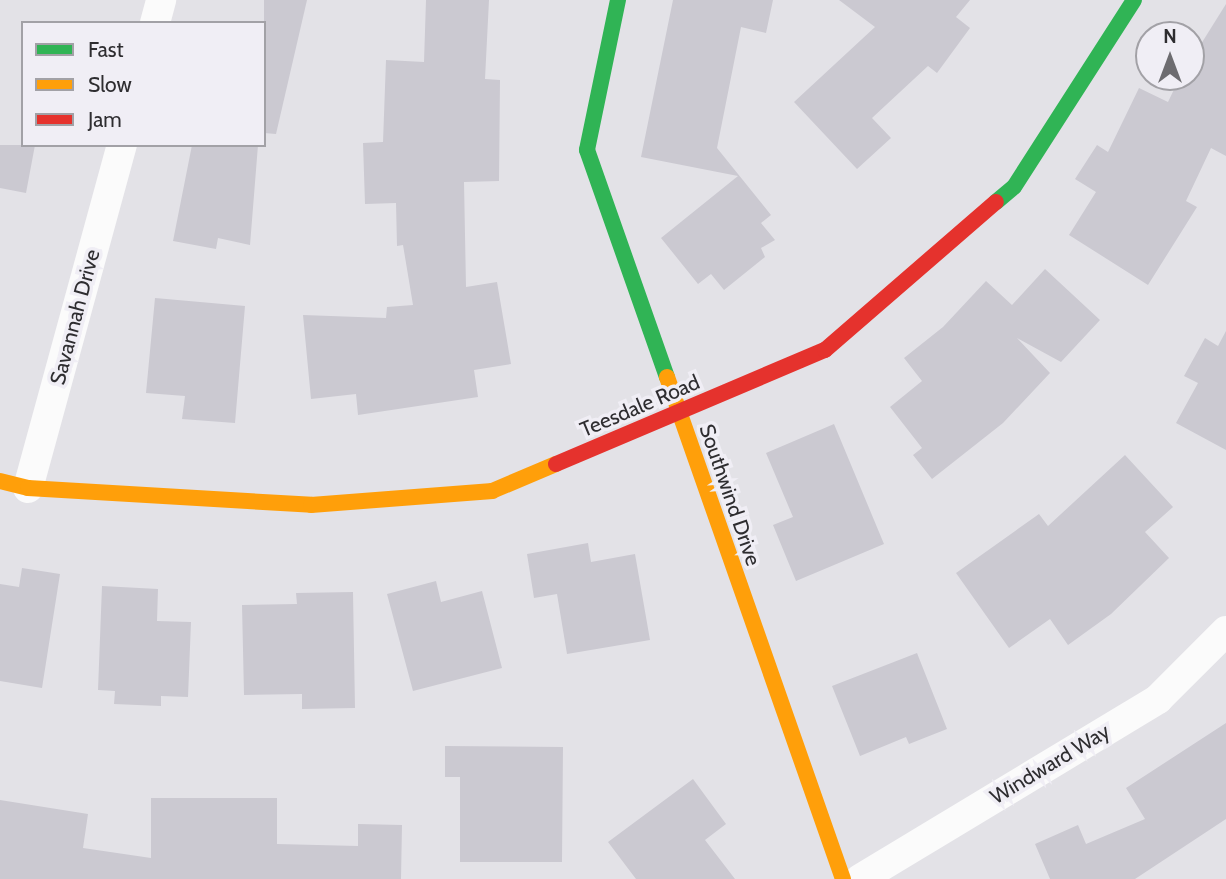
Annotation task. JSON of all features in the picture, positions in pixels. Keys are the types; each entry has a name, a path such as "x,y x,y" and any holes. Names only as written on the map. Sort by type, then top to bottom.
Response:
{"street":[{"path":"156,21 161,0"},
{"name":"Southwind Drive","path":"618,0 587,150 843,879"},
{"name":"Teesdale Road","path":"14,485 311,505 492,492 825,350 1013,187 1134,0"},
{"name":"Savannah Drive","path":"14,485 120,147"},
{"name":"Windward Way","path":"860,879 1158,699 1226,631"}],"building":[{"path":"264,0 307,0 276,134 266,133"},
{"path":"426,0 489,0 485,79 500,80 499,181 464,182 466,287 497,282 511,364 474,370 478,397 358,415 356,394 311,399 303,315 386,318 387,307 413,305 403,245 397,246 396,203 365,204 363,143 383,142 386,60 424,62"},
{"path":"673,0 773,0 766,33 741,27 717,148 771,215 761,223 775,240 761,248 765,257 724,290 711,274 698,284 661,238 738,176 641,157"},
{"path":"839,0 970,0 956,17 970,28 937,73 928,66 872,118 891,138 857,169 794,102 875,27"},
{"path":"1226,4 1226,156 1211,148 1186,201 1197,207 1148,285 1069,235 1096,192 1075,179 1097,145 1108,152 1138,91 1145,91 1168,102 1173,91 1205,91 1205,38"},
{"path":"0,145 35,147 26,193 0,188"},
{"path":"192,147 258,147 250,245 218,238 216,249 173,241"},
{"path":"1045,269 1100,320 1061,362 1017,338 1050,373 1003,423 932,479 913,455 922,448 890,407 922,381 904,358 943,327 986,281 1012,305"},
{"path":"155,298 245,306 235,423 182,419 185,396 146,393"},
{"path":"1226,331 1226,450 1176,423 1198,383 1184,376 1205,338 1218,346"},
{"path":"834,424 884,544 796,581 773,525 793,517 766,453"},
{"path":"1125,455 1173,507 1145,532 1169,558 1111,614 1068,645 1050,619 1009,648 956,573 1039,514 1048,526"},
{"path":"588,543 591,562 635,554 650,640 567,654 557,594 534,598 527,554"},
{"path":"22,568 60,574 42,688 0,681 0,584 19,587"},
{"path":"436,581 441,602 482,591 502,668 413,691 387,594"},
{"path":"102,586 158,589 157,621 191,622 188,697 161,696 161,706 114,704 115,691 98,690"},
{"path":"353,592 355,708 302,709 302,694 244,695 242,605 297,604 296,593"},
{"path":"917,653 947,729 909,744 906,737 860,756 832,686"},
{"path":"1226,723 1226,819 1135,879 1050,879 1035,844 1078,825 1086,844 1145,819 1126,788"},
{"path":"445,746 563,747 562,862 460,862 460,777 445,777"},
{"path":"693,779 726,824 705,840 735,879 636,879 608,842"},
{"path":"151,798 277,798 277,844 358,846 358,824 402,825 401,879 0,879 0,800 88,814 83,848 151,858"}],"traffic: fast":[{"path":"618,0 587,150 667,377"},
{"path":"996,202 1014,187 1134,0"}],"traffic: slow":[{"path":"667,377 843,879"},
{"path":"0,481 28,488 311,505 492,491 556,464"}],"traffic: jam":[{"path":"556,464 825,350 996,202"}]}
